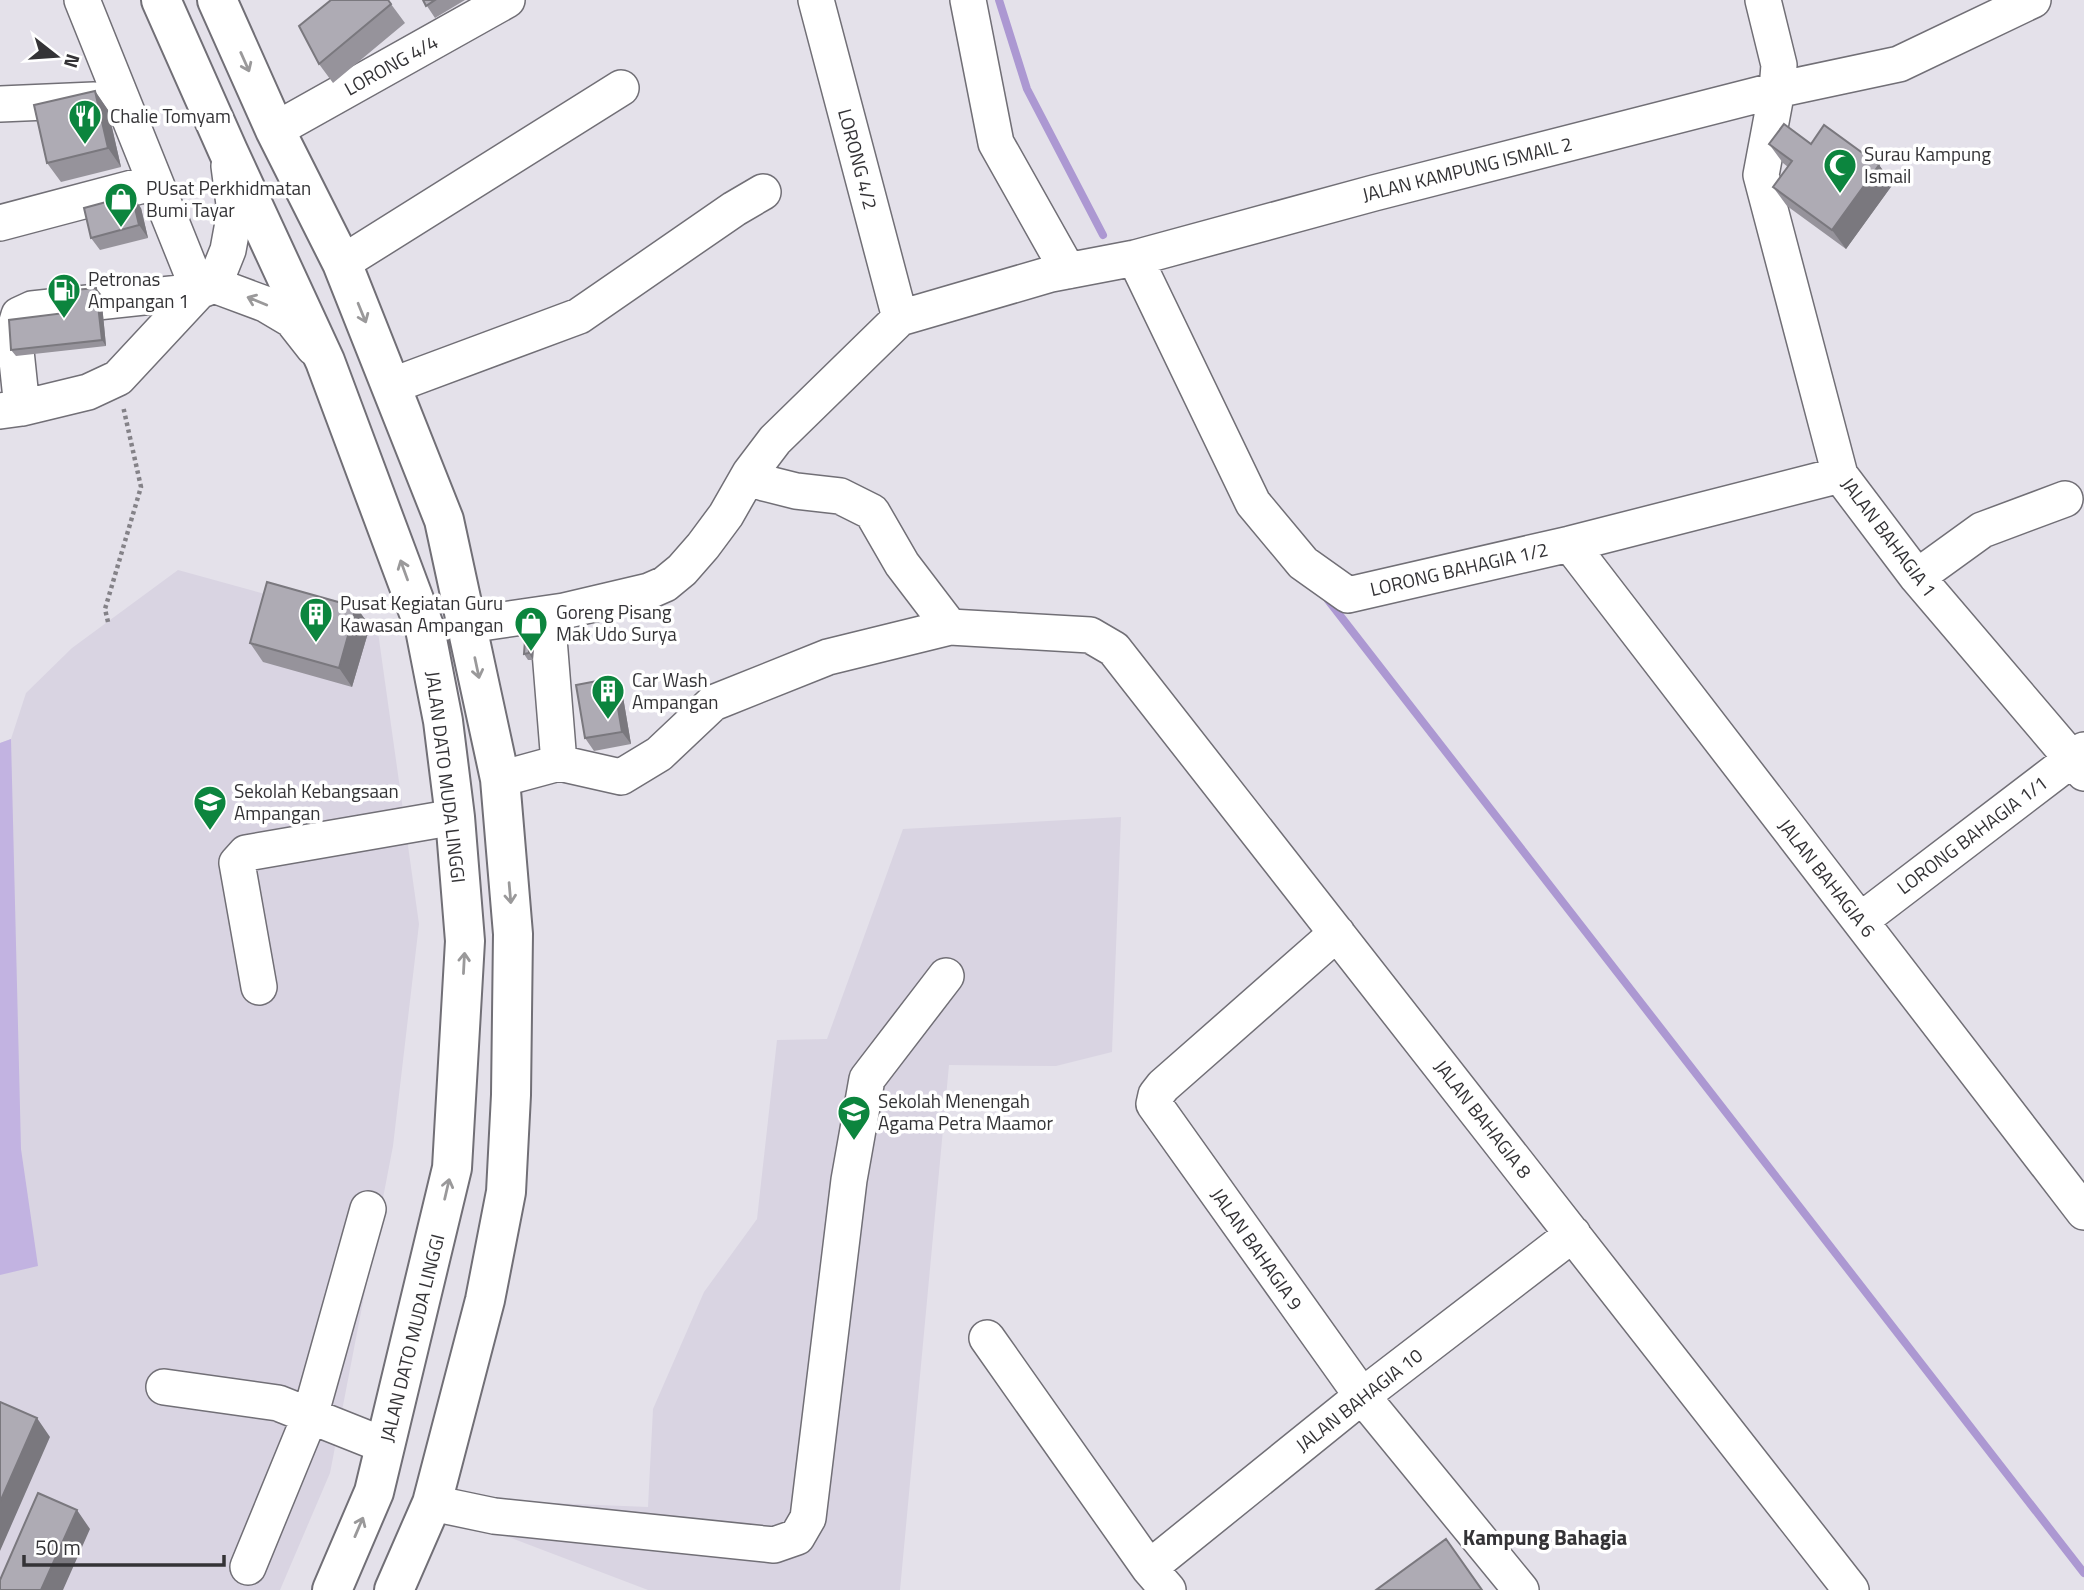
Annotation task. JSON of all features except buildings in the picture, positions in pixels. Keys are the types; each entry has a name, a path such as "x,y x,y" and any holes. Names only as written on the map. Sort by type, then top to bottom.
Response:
{"highway":[{"name":"JALAN DATO MUDA LINGGI","path":"161,0 325,362 425,629 443,721 455,817 465,941 452,1168 374,1492 332,1590"},
{"path":"218,0 275,130 342,263 444,520 500,779 513,934 511,1095 506,1192 485,1300 432,1503 394,1590"}],"street":[{"path":"82,0 155,182 206,288"},
{"name":"LORONG 4/4","path":"275,130 507,0"},
{"name":"LORONG 4/2","path":"816,0 900,318"},
{"path":"968,0 996,143 1068,271"},
{"path":"1763,0 1779,65 1777,90"},
{"name":"JALAN KAMPUNG ISMAIL 2","path":"900,318 1068,271 1135,258 1374,193 1777,90 1899,64 2033,0"},
{"path":"342,263 621,88"},
{"name":"JALAN BAHAGIA 1","path":"1777,90 1761,175 1840,475 1917,577 2080,760"},
{"path":"0,104 122,99"},
{"path":"228,151 235,212 228,250 206,288 118,378 89,392 11,410 14,332 19,315 32,309 206,288 265,304 292,320 325,362"},
{"path":"0,223 155,182"},
{"path":"391,386 579,316 734,209 763,192"},
{"name":"LORONG BAHAGIA 1/2","path":"1135,258 1253,503 1303,563 1348,595 1570,544 1840,475"},
{"path":"468,625 547,614 649,591 665,584 682,570 703,546 726,515 750,473 775,440 900,318"},
{"path":"500,779 559,762 621,777 659,754 713,704 828,657 950,627 902,564 872,512 840,496 796,491 764,483 750,473"},
{"path":"1917,577 1982,530 2065,499"},
{"name":"JALAN BAHAGIA 6","path":"1570,544 2084,1212"},
{"path":"547,614 559,762"},
{"name":"JALAN BAHAGIA 8","path":"950,627 1090,635 1114,649 1573,1234 1846,1588"},
{"name":"LORONG BAHAGIA 1/1","path":"1860,921 2080,760"},
{"path":"259,987 237,863 246,853 455,817"},
{"name":"JALAN BAHAGIA 9","path":"1337,933 1163,1086 1156,1095 1154,1104 1362,1396 1521,1590"},
{"path":"432,1503 494,1516 774,1545 797,1538 808,1518 849,1180 867,1079 946,976"},
{"path":"248,1567 310,1416 368,1209"},
{"name":"JALAN BAHAGIA 10","path":"988,1338 1159,1579 1362,1396 1573,1234"},
{"path":"164,1387 278,1403 386,1446"}],"path":[{"path":"108,622 105,609 141,487 118,378"}],"shaded area":[{"path":"178,570 377,625 419,924 393,1146 330,1473 280,1590 0,1590 0,743 11,739 26,693 72,648"},
{"path":"11,739 21,1149 38,1266 0,1275 0,743"},
{"name":"Sekolah Menengah Agama Petra Maamor","path":"1121,817 1112,1052 1056,1066 949,1065 900,1590 648,1590 469,1522 481,1500 648,1507 653,1409 704,1292 757,1219 777,1040 827,1039 903,829"}],"waterway":[{"path":"999,0 1027,89 1103,235"},
{"path":"1328,600 2084,1573"}],"place":[{"name":"Chalie Tomyam","path":"85,146"},
{"name":"Surau Kampung Ismail","path":"1840,195"},
{"name":"PUsat Perkhidmatan Bumi Tayar","path":"121,229"},
{"name":"Petronas Ampangan 1","path":"64,320"},
{"name":"Pusat Kegiatan Guru Kawasan Ampangan","path":"316,644"},
{"name":"Goreng Pisang Mak Udo Surya","path":"531,653"},
{"name":"Car Wash Ampangan","path":"608,721"},
{"name":"Sekolah Kebangsaan Ampangan","path":"210,832"},
{"name":"Sekolah Menengah Agama Petra Maamor","path":"854,1142"}],"district":[{"name":"Kampung Bahagia","path":"1545,1538"}]}
